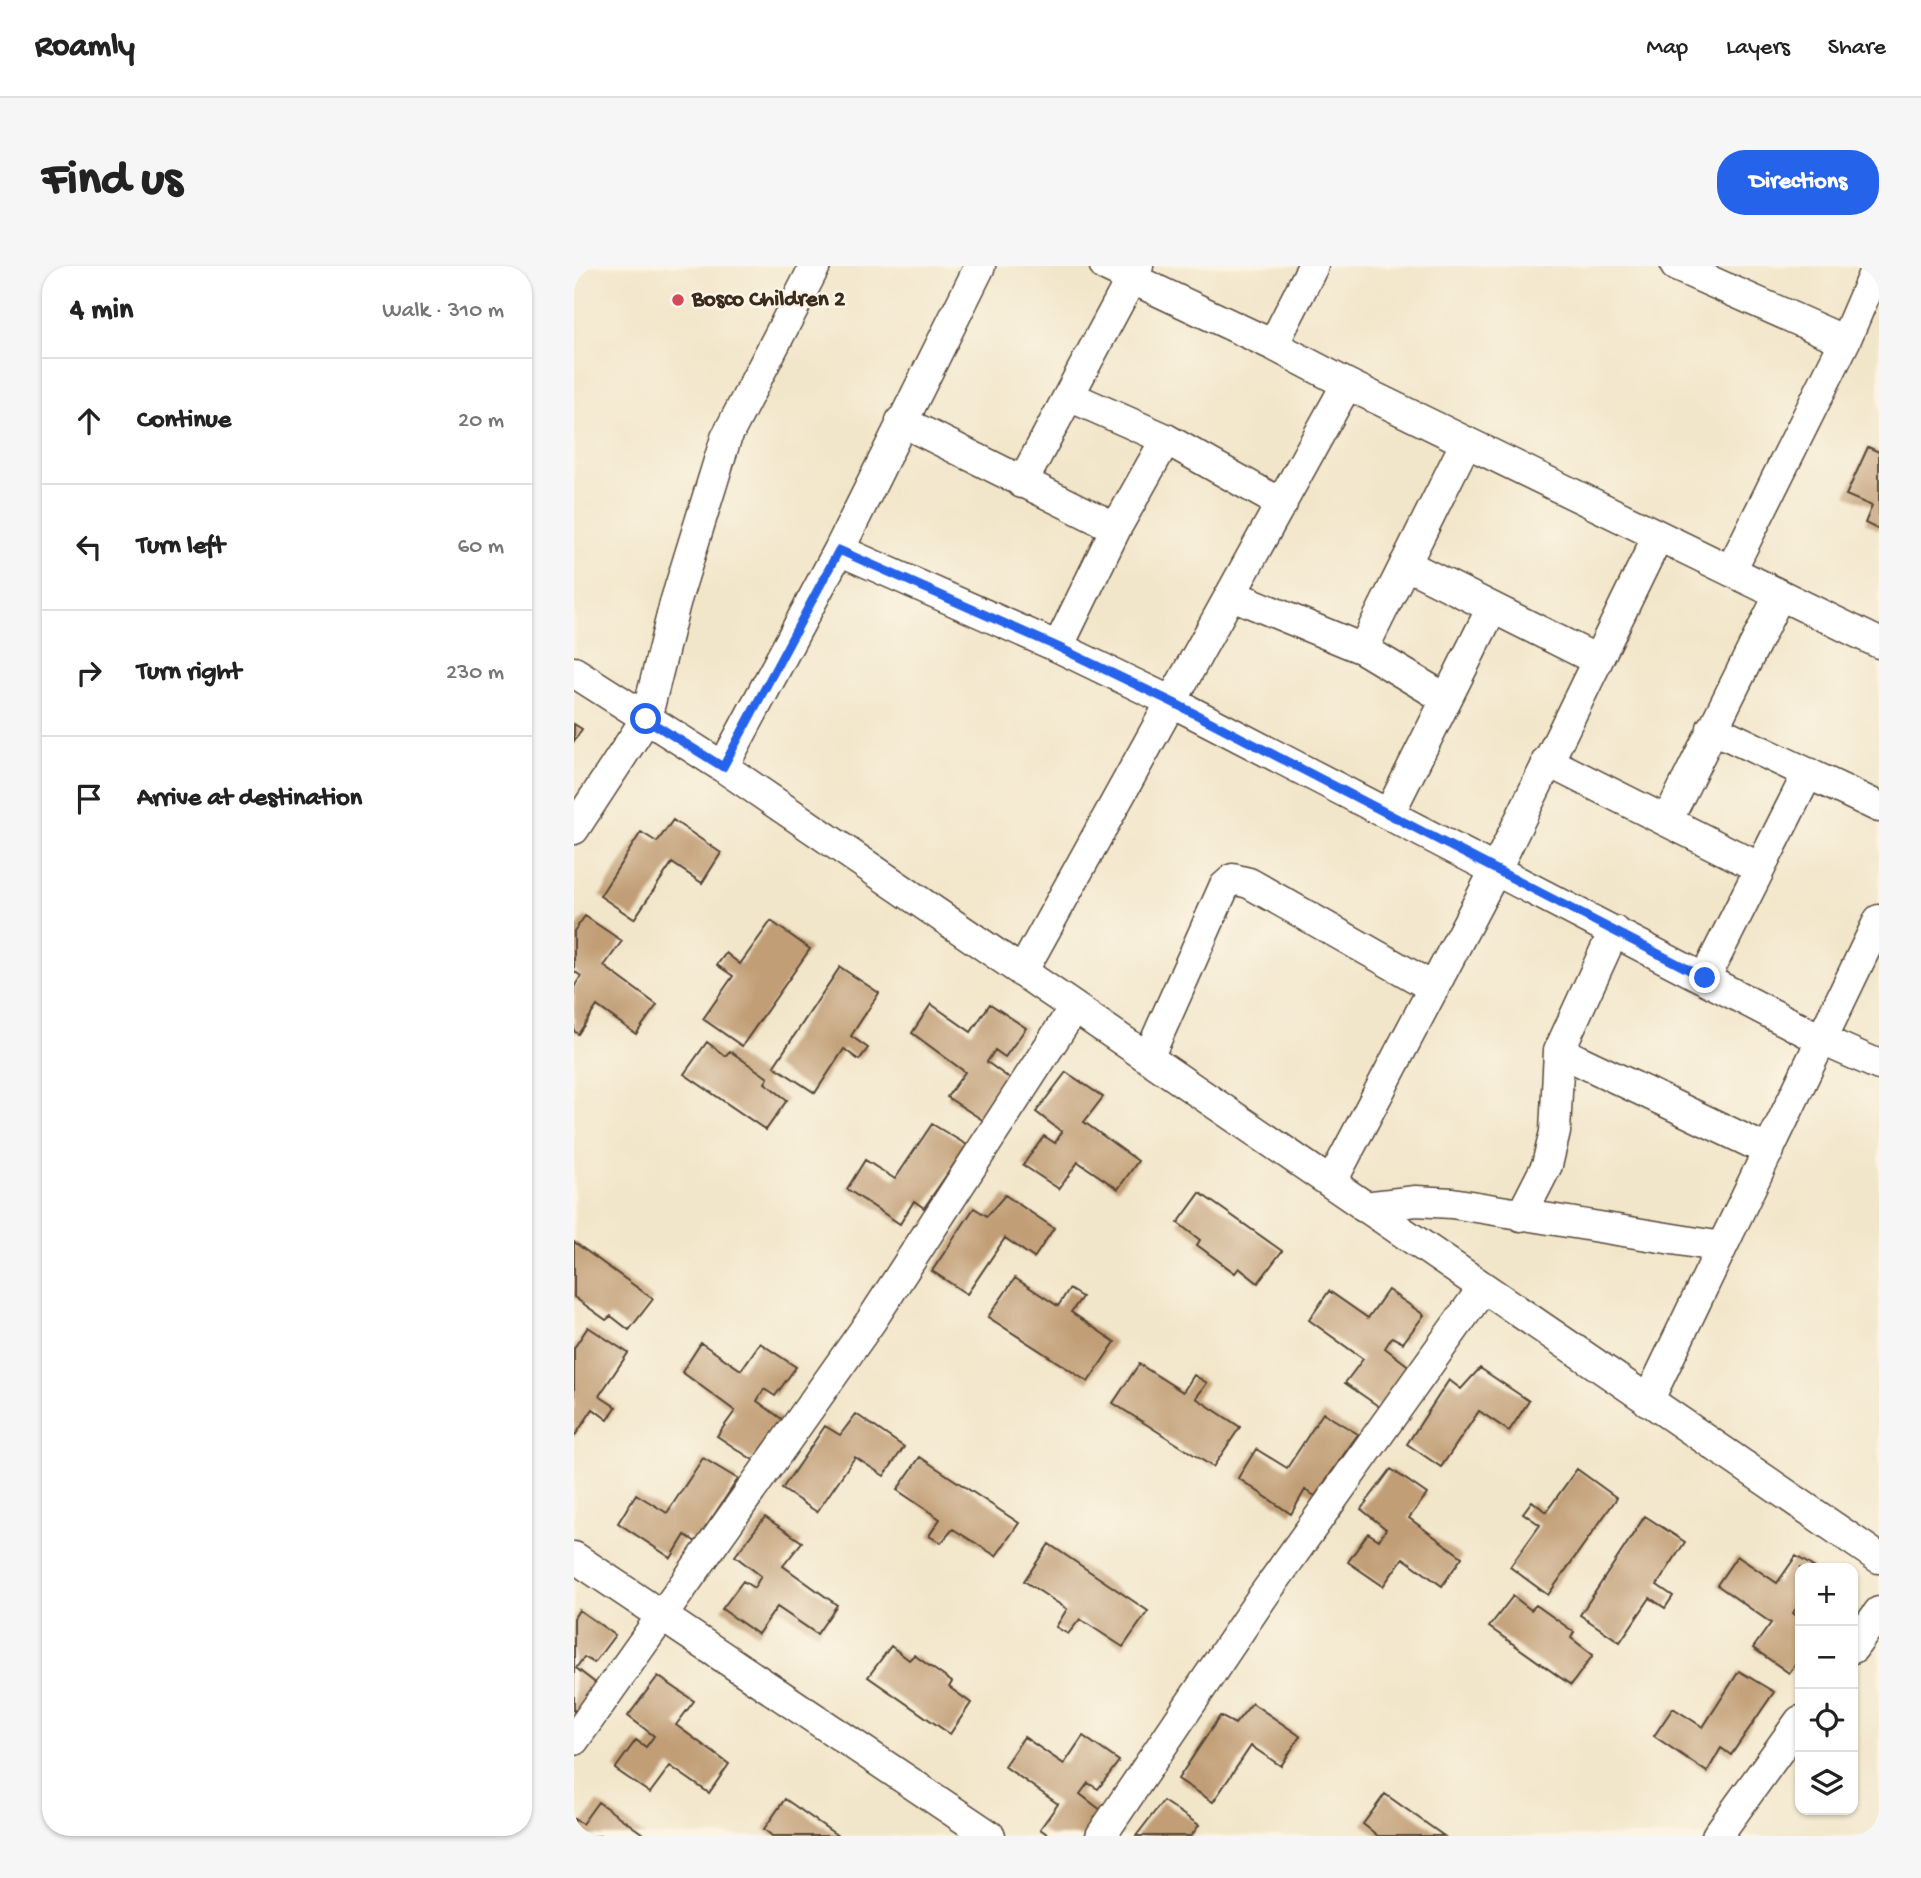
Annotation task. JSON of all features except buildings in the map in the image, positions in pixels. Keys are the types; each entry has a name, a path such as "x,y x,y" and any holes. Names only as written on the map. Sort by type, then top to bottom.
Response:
{"street":[{"path":"574,829 646,719 675,603 726,438 815,266"},
{"path":"723,767 839,550 980,266"},
{"path":"1273,345 1313,266"},
{"path":"1676,266 1845,341"},
{"path":"1731,570 1845,341 1877,266"},
{"path":"1023,482 1069,397 1125,270 1347,384 1879,643"},
{"path":"1022,972 1174,703 1347,384"},
{"path":"1069,397 1166,439 1282,504"},
{"path":"901,421 1116,528"},
{"path":"1058,647 1116,528 1166,439"},
{"path":"1363,649 1466,442"},
{"path":"1331,1184 1496,870 1658,536"},
{"path":"839,550 1058,647 1174,703 1822,1040 1879,1065"},
{"path":"1405,564 1597,660"},
{"path":"1233,595 1363,649 1446,699"},
{"path":"1668,819 1779,596"},
{"path":"1389,814 1492,608"},
{"path":"574,672 723,767 1879,1558"},
{"path":"1713,728 1879,807"},
{"path":"1547,761 1668,819 1760,868"},
{"path":"1705,978 1808,773"},
{"path":"1148,1058 1224,887 1233,879 1249,883 1434,988"},
{"path":"1648,1401 1879,920"},
{"path":"1521,1216 1547,1165 1555,1132 1559,1051 1614,931"},
{"path":"574,1740 871,1321 1074,1008"},
{"path":"1559,1051 1769,1151"},
{"path":"1364,1207 1416,1201 1452,1203 1722,1247"},
{"path":"1101,1836 1264,1595 1483,1288"},
{"path":"574,1558 990,1836"},
{"path":"1858,1641 1879,1612"},
{"path":"1717,1836 1795,1728"}],"place":[{"name":"Bosco Children 2","path":"678,300"}],"route":[{"path":"646,719 723,767 839,550 1058,647 1174,703 1705,978"}]}
